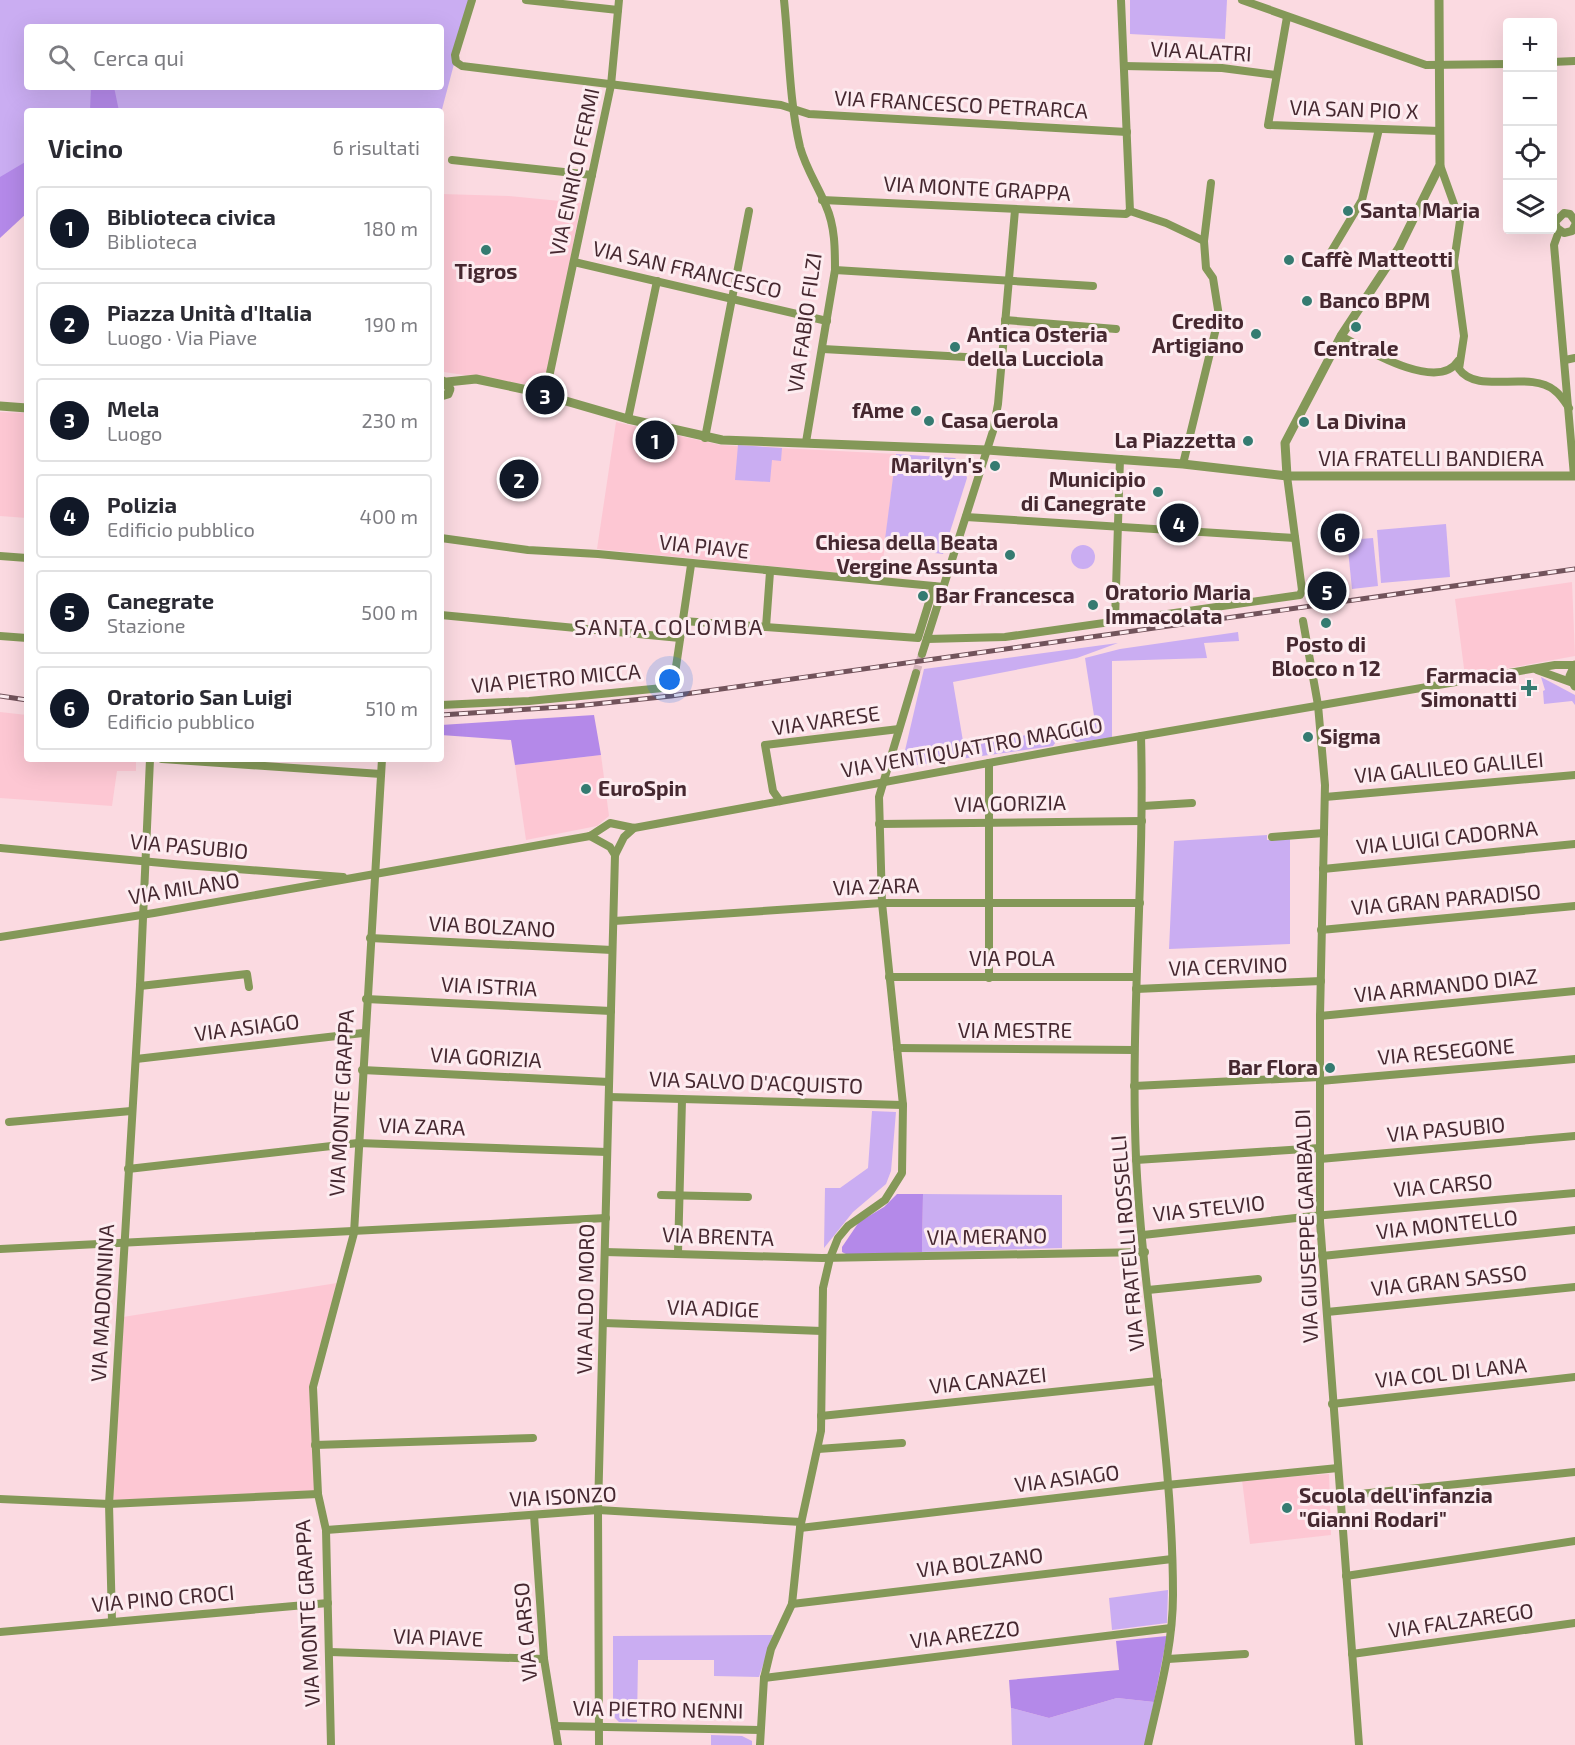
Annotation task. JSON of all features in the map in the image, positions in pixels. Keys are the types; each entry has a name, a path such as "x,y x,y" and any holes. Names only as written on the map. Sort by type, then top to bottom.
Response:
{"street":[{"name":"VIA FRANCESCO PETRARCA","path":"472,0 455,55 456,62 462,66 781,105 808,114 1126,132"},
{"path":"526,0 618,10"},
{"name":"VIA ENRICO FERMI","path":"547,387 612,84 619,0"},
{"name":"VIA FABIO FILZI","path":"784,0 801,151 832,228 835,270 806,442"},
{"path":"1121,0 1130,211 1166,223 1204,241"},
{"path":"1242,0 1426,65 1503,64"},
{"path":"927,639 1005,637 1300,595 1302,590 1287,476 1285,443 1341,336 1400,248 1439,176 1439,0"},
{"path":"1276,75 1287,17"},
{"path":"1557,62 1575,61"},
{"name":"VIA ALATRI","path":"1124,66 1222,68 1276,75"},
{"name":"VIA SAN PIO X","path":"1276,75 1268,125 1440,131"},
{"path":"1325,262 1362,200 1379,129"},
{"path":"452,160 592,175"},
{"path":"1439,176 1460,221 1454,262 1464,336 1459,369 1464,376 1478,381 1522,381 1548,386 1562,397 1569,408"},
{"path":"1183,464 1219,316 1213,278 1206,268 1204,241 1211,183"},
{"name":"VIA MONTE GRAPPA","path":"822,200 1126,214 1130,211"},
{"path":"922,654 987,450 998,404 1007,280 1015,210"},
{"path":"705,438 749,211"},
{"path":"1575,221 1570,214 1561,214 1556,222 1559,231 1554,245 1575,484"},
{"path":"1559,231 1564,233 1574,229"},
{"name":"VIA SAN FRANCESCO","path":"574,262 827,321"},
{"path":"835,270 1093,286"},
{"path":"628,419 657,281"},
{"path":"1005,320 1116,329"},
{"path":"1341,336 1402,366 1445,372 1454,369 1459,360"},
{"path":"823,349 1001,359"},
{"path":"1565,360 1575,358"},
{"path":"1548,386 1562,380 1566,369"},
{"path":"444,395 448,394 448,383 483,380 537,392 547,387 552,392 552,397 547,402 542,402 537,397 537,392"},
{"name":"VIA FRATELLI BANDIERA","path":"552,397 705,438 987,450 1183,464 1287,476 1575,476"},
{"path":"0,406 24,408"},
{"path":"1115,621 1116,527 1120,459"},
{"path":"966,518 1295,538"},
{"name":"VIA PIAVE","path":"444,534 460,542"},
{"name":"VIA PIAVE","path":"444,539 691,565 944,587"},
{"path":"0,556 24,558"},
{"path":"444,615 680,638 691,565"},
{"path":"766,627 770,572"},
{"path":"683,621 918,638 934,586"},
{"name":"VIA GIUSEPPE GARIBALDI","path":"1303,621 1318,705 1325,797 1321,930 1320,1159 1317,1215 1327,1312 1359,1745"},
{"path":"0,636 24,638"},
{"name":"VIA PIETRO MICCA","path":"444,705 529,701 673,687 680,638"},
{"path":"1574,685 1570,675 1575,665"},
{"name":"VIA VENTIQUATTRO MAGGIO","path":"604,826 613,823 634,828 1318,705 1575,665"},
{"path":"1536,670 1574,685"},
{"path":"760,1745 764,1678 771,1649 792,1604 800,1525 818,1449 821,1416 823,1288 830,1258 838,1238 848,1226 885,1200 902,1173 903,1105 882,903 879,824 882,783 916,673"},
{"name":"VIA VARESE","path":"770,803 773,791 765,745 899,729"},
{"name":"VIA FRATELLI ROSSELLI","path":"1141,736 1143,806 1134,1050 1136,1160 1158,1381 1172,1559 1168,1659 1148,1745"},
{"name":"VIA MADONNINA","path":"112,1621 109,1504 131,1111 136,1059 150,762"},
{"path":"206,762 381,774"},
{"name":"VIA MONTE GRAPPA","path":"331,1745 326,1530 318,1494 313,1386 354,1233 363,1033 382,762"},
{"path":"989,763 989,978"},
{"name":"VIA GALILEO GALILEI","path":"1325,797 1575,775"},
{"name":"VIA VARESE","path":"773,791 780,801"},
{"path":"1143,806 1192,803"},
{"name":"VIA GORIZIA","path":"879,824 1142,821"},
{"path":"619,825 624,837"},
{"path":"374,874 590,836 604,826"},
{"path":"602,842 600,832 604,826"},
{"path":"610,847 619,845 634,828"},
{"path":"1272,837 1324,833"},
{"path":"590,836 610,847 615,855"},
{"name":"VIA LUIGI CADORNA","path":"1323,868 1575,844"},
{"name":"VIA ALDO MORO","path":"599,1745 598,1510 615,855 619,845"},
{"name":"VIA PASUBIO","path":"0,848 329,877 374,874"},
{"name":"VIA MILANO","path":"0,937 143,915 374,874"},
{"name":"VIA ZARA","path":"614,921 882,903 1140,903"},
{"name":"VIA GRAN PARADISO","path":"1321,930 1575,906"},
{"name":"VIA BOLZANO","path":"370,938 612,950"},
{"path":"140,986 247,974 249,987"},
{"name":"VIA POLA","path":"889,978 1136,976"},
{"name":"VIA CERVINO","path":"1136,989 1321,981"},
{"name":"VIA ARMANDO DIAZ","path":"1320,1016 1575,991"},
{"name":"VIA ISTRIA","path":"366,999 611,1011"},
{"name":"VIA ASIAGO","path":"136,1059 363,1033"},
{"name":"VIA MESTRE","path":"897,1048 1134,1050"},
{"name":"VIA RESEGONE","path":"1134,1086 1320,1079 1575,1059"},
{"name":"VIA GORIZIA","path":"362,1070 609,1082"},
{"name":"VIA SALVO D'ACQUISTO","path":"609,1097 903,1105"},
{"path":"678,1253 682,1100"},
{"path":"9,1122 131,1111"},
{"name":"VIA PASUBIO","path":"1320,1159 1575,1136"},
{"name":"VIA ZARA","path":"128,1169 358,1143 607,1152"},
{"path":"1136,1160 1320,1148"},
{"name":"VIA CARSO","path":"1317,1215 1575,1193"},
{"path":"661,1195 748,1197"},
{"name":"VIA STELVIO","path":"1143,1235 1317,1215"},
{"path":"0,1249 354,1233 606,1218"},
{"name":"VIA MONTELLO","path":"1322,1256 1575,1230"},
{"name":"VIA BRENTA","path":"605,1252 830,1258"},
{"name":"VIA MERANO","path":"830,1258 1145,1252"},
{"path":"1148,1290 1258,1279"},
{"name":"VIA GRAN SASSO","path":"1327,1312 1575,1287"},
{"name":"VIA ADIGE","path":"604,1323 822,1331"},
{"name":"VIA COL DI LANA","path":"1332,1404 1575,1377"},
{"name":"VIA CANAZEI","path":"821,1416 1158,1381"},
{"path":"315,1445 533,1438"},
{"path":"818,1449 902,1443"},
{"name":"VIA ASIAGO","path":"800,1525 1338,1468"},
{"path":"1340,1496 1575,1472"},
{"path":"0,1499 109,1504 318,1494"},
{"name":"VIA ISONZO","path":"326,1530 598,1510 800,1525"},
{"name":"VIA CARSO","path":"534,1515 544,1659 558,1745"},
{"path":"1346,1576 1575,1541"},
{"name":"VIA BOLZANO","path":"792,1604 1172,1559"},
{"name":"VIA PINO CROCI","path":"0,1632 328,1603"},
{"name":"VIA FALZAREGO","path":"1352,1654 1575,1623"},
{"name":"VIA AREZZO","path":"764,1678 1171,1628"},
{"name":"VIA PIAVE","path":"330,1652 544,1659"},
{"path":"1168,1659 1245,1654"},
{"name":"VIA PIETRO NENNI","path":"555,1726 760,1730"}],"shaded area":[{"path":"0,0 471,0 442,108 24,108 24,216 8,214 0,221"},
{"path":"1130,0 1227,0 1225,39 1130,34"},
{"path":"91,90 115,90 118,108 90,108"},
{"path":"24,163 24,216 0,238 0,177"},
{"path":"444,194 509,196 581,203 548,376 530,385 444,372"},
{"path":"0,412 24,413 24,518 0,516"},
{"path":"616,422 721,445 896,454 881,577 597,549"},
{"path":"738,445 782,448 781,461 772,460 770,482 735,480"},
{"path":"896,454 955,458 964,467 967,478 943,554 884,547"},
{"path":"1446,524 1450,577 1381,583 1377,530"},
{"path":"1373,538 1378,586 1352,589 1347,540"},
{"path":"1083,545 1088,546 1094,552 1094,562 1088,568 1083,569 1078,568 1072,562 1071,557 1072,552 1078,546"},
{"path":"1572,582 1575,656 1465,676 1455,599"},
{"path":"1238,632 1239,641 1204,643 1207,658 1112,661 1112,738 1077,742 1071,738 1073,727 1095,722 1085,658 1120,649"},
{"path":"1118,643 1077,658 953,682 964,747 1052,730 1057,734 1058,739 1053,746 910,766 905,764 903,759 924,669"},
{"path":"1541,677 1575,695 1575,705 1572,701 1544,704 1543,691 1545,690"},
{"path":"0,712 24,715 24,762 136,762 136,771 117,771 112,806 0,798"},
{"path":"594,715 601,755 515,765 511,740 444,735 444,725"},
{"path":"601,755 609,816 597,826 526,840 515,765"},
{"path":"1267,835 1267,840 1290,839 1290,944 1169,949 1174,841"},
{"path":"872,1111 896,1112 891,1171 886,1184 853,1212 824,1248 825,1188 840,1188 868,1168"},
{"path":"897,1194 923,1194 922,1252 848,1255 842,1252 842,1247 859,1222 884,1207"},
{"path":"923,1194 1062,1195 1062,1248 922,1252"},
{"path":"337,1283 310,1387 315,1491 110,1502 123,1317"},
{"name":"Scuola dell'infanzia \"Gianni Rodari\"","path":"1329,1474 1331,1535 1250,1544 1242,1480"},
{"path":"1168,1590 1167,1623 1112,1630 1109,1598"},
{"path":"773,1635 759,1677 714,1676 714,1660 638,1660 637,1722 619,1722 613,1716 613,1636"},
{"path":"1167,1636 1154,1702 1117,1698 1049,1718 1011,1708 1009,1680 1119,1670 1116,1641"},
{"path":"1117,1698 1154,1702 1145,1745 1012,1745 1011,1708 1049,1718"},
{"path":"711,1735 742,1736 752,1741 752,1745 711,1745"}],"tunnel":[{"path":"916,673 922,654"}],"railway":[{"path":"444,715 576,706 671,696 1575,569"},
{"path":"0,696 24,700"}],"place":[{"name":"Santa Maria","path":"1348,211"},
{"name":"Tigros","path":"486,250"},
{"name":"Caffè Matteotti","path":"1289,260"},
{"name":"Banco BPM","path":"1307,301"},
{"name":"Centrale","path":"1356,327"},
{"name":"Credito Artigiano","path":"1256,334"},
{"name":"Antica Osteria della Lucciola","path":"955,347"},
{"name":"Mela","path":"545,395"},
{"name":"fAme","path":"916,411"},
{"name":"Casa Gerola","path":"929,421"},
{"name":"La Divina","path":"1304,422"},
{"name":"Biblioteca civica","path":"655,440"},
{"name":"La Piazzetta","path":"1248,441"},
{"name":"Marilyn's","path":"995,466"},
{"name":"Piazza Unità d'Italia","path":"519,479"},
{"name":"Municipio di Canegrate","path":"1158,492"},
{"name":"Polizia","path":"1179,523"},
{"name":"Oratorio San Luigi","path":"1340,533"},
{"name":"Chiesa della Beata Vergine Assunta","path":"1010,555"},
{"name":"Canegrate","path":"1327,591"},
{"name":"Bar Francesca","path":"923,596"},
{"name":"Oratorio Maria Immacolata","path":"1093,605"},
{"name":"Posto di Blocco n 12","path":"1326,623"},
{"name":"Farmacia Simonatti","path":"1529,688"},
{"name":"Sigma","path":"1308,737"},
{"name":"EuroSpin","path":"586,789"},
{"name":"Bar Flora","path":"1330,1068"},
{"name":"Scuola dell'infanzia \"Gianni Rodari\"","path":"1287,1508"}],"district":[{"name":"SANTA COLOMBA","path":"669,627"}]}
